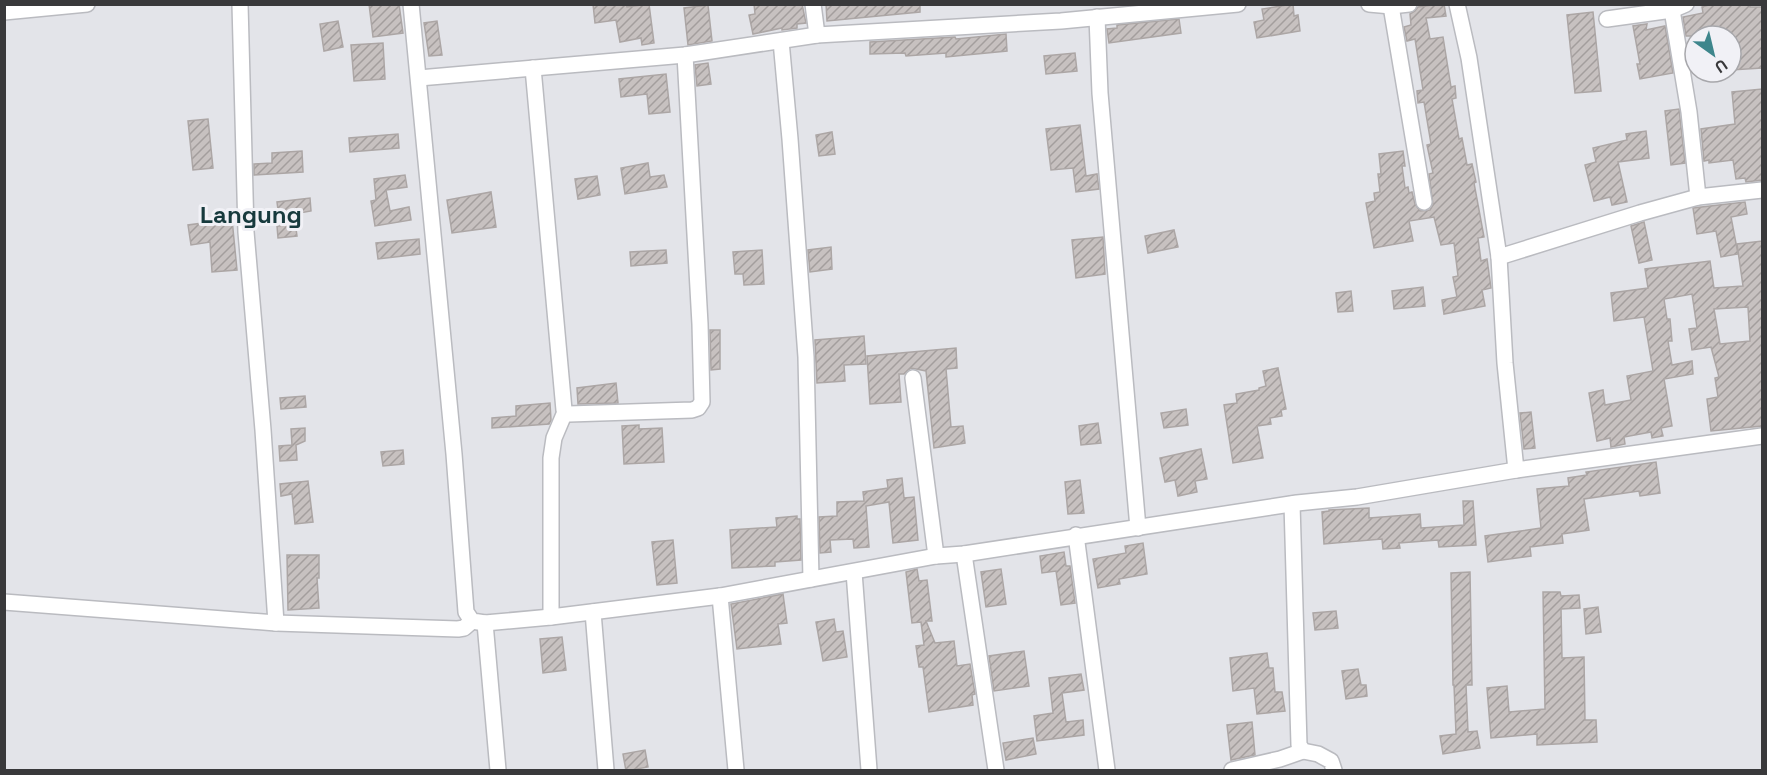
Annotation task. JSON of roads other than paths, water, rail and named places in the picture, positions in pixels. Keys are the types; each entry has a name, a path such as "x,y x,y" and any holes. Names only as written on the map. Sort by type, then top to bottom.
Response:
{"street":[{"path":"4,12 87,4"},
{"path":"240,4 246,232 264,441 276,623"},
{"path":"411,4 454,454 466,612 478,622 498,771"},
{"path":"813,4 818,35"},
{"path":"419,78 685,55 818,35 1034,23 1238,4"},
{"path":"1369,4 1391,6 1409,4"},
{"path":"1457,4 1469,57 1499,257 1505,363 1516,470"},
{"path":"1391,6 1424,202"},
{"path":"1607,19 1679,7 1698,197"},
{"path":"1097,18 1100,93 1138,528"},
{"path":"781,41 807,357 811,579"},
{"path":"533,68 562,407 569,414 692,411 702,402 685,55"},
{"path":"1499,257 1698,197 1762,190"},
{"path":"913,378 936,556"},
{"path":"551,617 551,458 554,438 565,412"},
{"path":"4,602 276,623 458,629 478,622 551,617 720,596 936,556 964,554 1292,504 1357,497 1516,470 1762,436"},
{"path":"1292,504 1298,735 1302,751"},
{"path":"1076,536 1107,771"},
{"path":"964,554 996,771"},
{"path":"854,572 869,771"},
{"path":"720,596 736,771"},
{"path":"593,612 606,771"},
{"path":"1232,770 1280,759 1302,751 1327,758 1334,771"}],"district":[{"name":"Langung","path":"251,214"}]}
